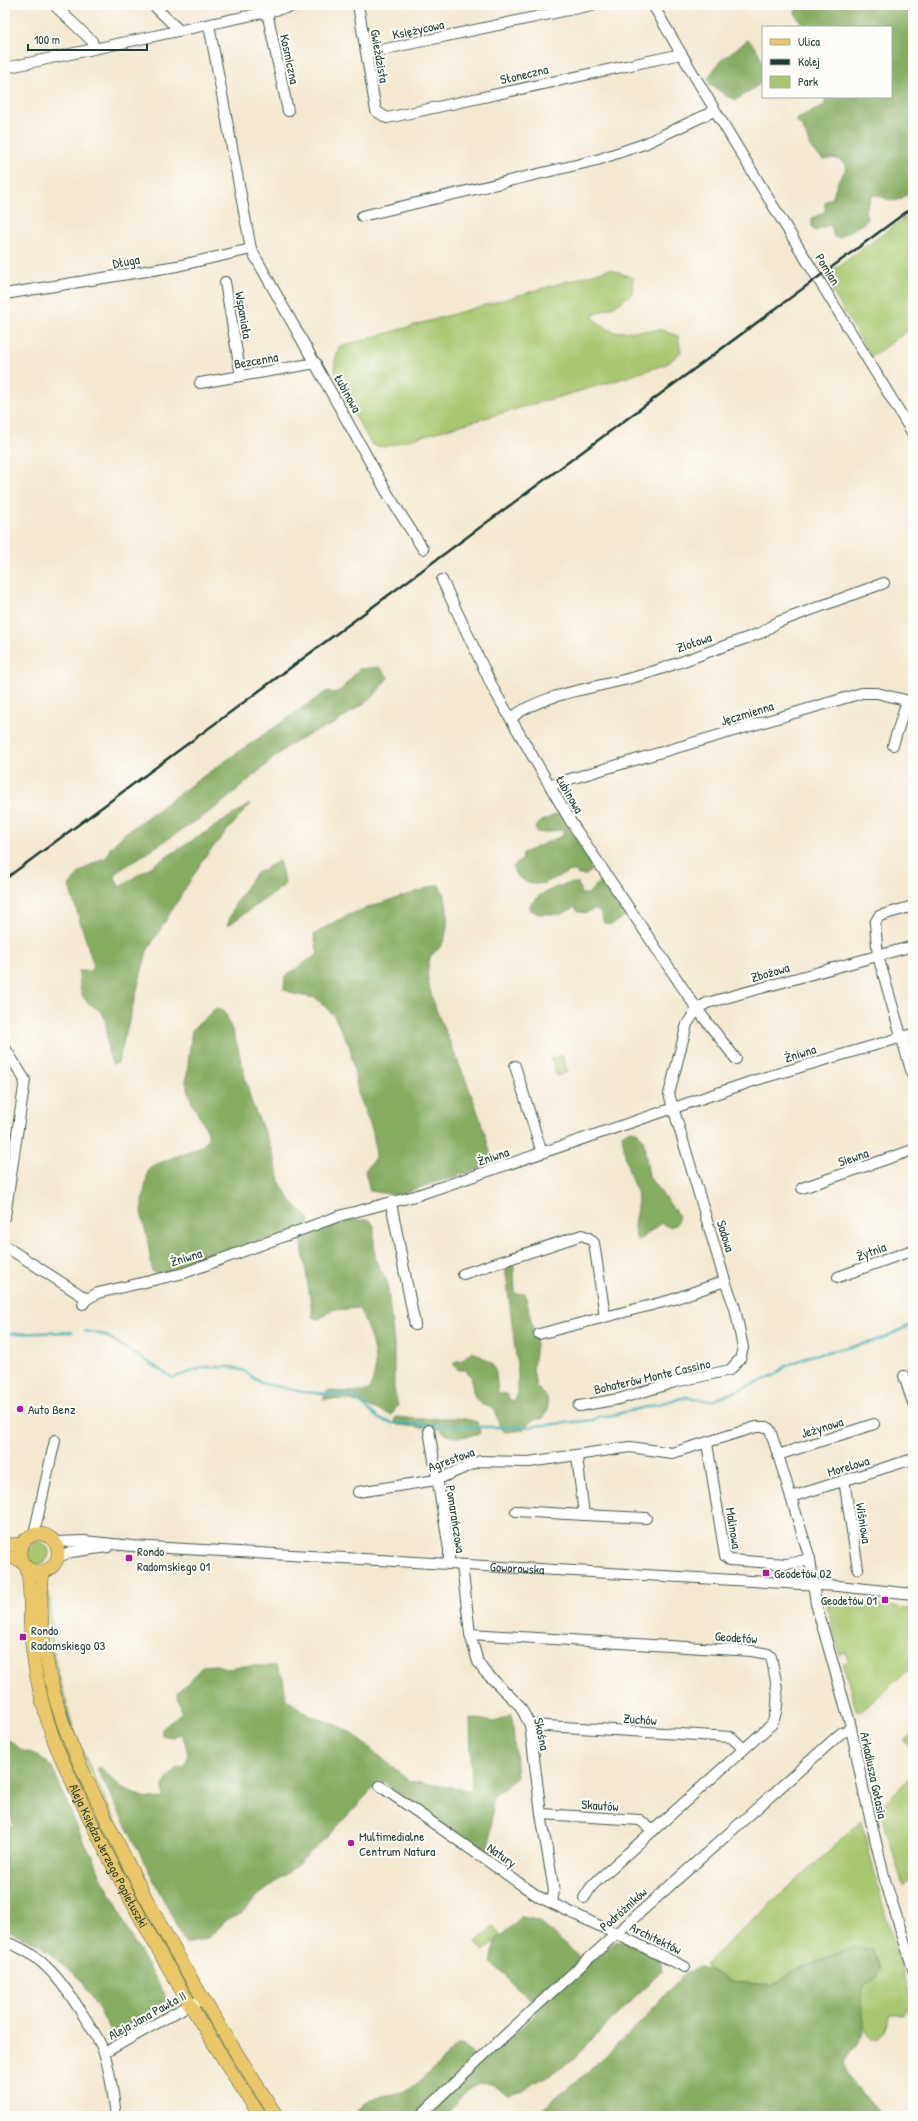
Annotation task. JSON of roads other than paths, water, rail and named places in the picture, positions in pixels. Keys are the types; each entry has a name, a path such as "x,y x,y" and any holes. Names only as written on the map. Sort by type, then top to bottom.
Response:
{"main road":[{"path":"5,1556 24,1564 37,1573 43,1572 52,1567 58,1557 55,1542 46,1535 34,1534 25,1540 19,1554 24,1564"},
{"path":"5,1545 22,1544"},
{"name":"Aleja Księdza Jerzego Popiełuszki","path":"24,1564 30,1587 33,1657 42,1702 51,1732 66,1768 121,1883 189,2005 260,2116"},
{"name":"Aleja Księdza Jerzego Popiełuszki","path":"43,1572 42,1618 46,1648 56,1697 70,1741 137,1882 202,2000 277,2116"}],"street":[{"path":"54,5 92,41 94,48"},
{"path":"153,5 180,31"},
{"path":"5,68 299,5"},
{"name":"Gwieździsta","path":"358,5 376,111"},
{"name":"Księżycowa","path":"367,53 592,5"},
{"name":"Pomian","path":"658,7 681,54 717,115 818,277 913,434"},
{"name":"Kosmiczna","path":"267,12 288,111"},
{"name":"Łubinowa","path":"209,25 251,249 389,496 423,549"},
{"name":"Słoneczna","path":"376,111 387,118 394,117 681,54"},
{"path":"362,216 597,160 644,144 717,115"},
{"name":"Długa","path":"5,294 177,266 251,249"},
{"name":"Wspaniała","path":"225,282 241,376"},
{"name":"Bezcenna","path":"200,383 316,363"},
{"name":"Łubinowa","path":"442,580 494,690 550,785 601,868 697,1009"},
{"name":"Ziołowa","path":"511,718 524,708 566,695 636,677 761,633 778,622 884,583"},
{"name":"Jęczmienna","path":"550,785 862,693 877,693 910,702 893,745"},
{"path":"913,906 879,916 875,923 878,956 913,1077"},
{"name":"Zbożowa","path":"697,1009 707,1003 913,946"},
{"path":"697,1009 736,1059"},
{"name":"Sadowa","path":"697,1009 687,1024 669,1089 672,1108 725,1282 735,1308 743,1348 740,1360 730,1370"},
{"name":"Żniwna","path":"5,1246 85,1302 98,1293 184,1273 339,1216 391,1203 672,1108 913,1034"},
{"path":"5,1048 25,1080 5,1216"},
{"path":"515,1066 542,1153"},
{"name":"Siewna","path":"802,1188 913,1150"},
{"path":"391,1203 415,1324"},
{"path":"463,1274 582,1235 589,1238 594,1243 605,1316"},
{"name":"Żytnia","path":"838,1277 913,1250"},
{"path":"539,1334 670,1300 725,1282"},
{"name":"Bohaterów Monte Cassino","path":"579,1406 619,1399 675,1382 730,1370"},
{"path":"904,1376 913,1403"},
{"name":"Jeżynowa","path":"778,1454 874,1424"},
{"name":"Agrestowa","path":"358,1492 436,1480 480,1461 529,1462 630,1447 669,1454 756,1427 764,1426 770,1430 778,1454"},
{"name":"Pomarańczowa","path":"429,1430 436,1480 449,1549 449,1564"},
{"path":"34,1534 55,1440"},
{"name":"Malinowa","path":"707,1443 725,1556 730,1560 787,1564 810,1559"},
{"path":"778,1454 810,1559 814,1585"},
{"path":"577,1456 584,1515"},
{"name":"Morelowa","path":"791,1497 913,1459"},
{"name":"Wiśniowa","path":"844,1480 858,1569"},
{"path":"516,1512 646,1518"},
{"name":"Goworowska","path":"55,1542 84,1541 121,1545 814,1585 913,1594"},
{"name":"Goworowska","path":"58,1557 71,1552 121,1545"},
{"name":"Skośna","path":"462,1565 470,1634 478,1662 484,1671 520,1706 530,1724 541,1814 554,1891 552,1902"},
{"name":"Arkadiusza Gołasia","path":"814,1585 816,1604 851,1729 885,1880 913,1969"},
{"name":"Geodetów","path":"470,1634 752,1651 768,1654 773,1667 778,1700 777,1710 772,1724 590,1887 584,1898"},
{"name":"Zuchów","path":"530,1724 731,1737 744,1749"},
{"name":"Podróżników","path":"420,2116 502,2037 616,1933 841,1734 851,1729"},
{"name":"Natury","path":"380,1786 523,1887 616,1933"},
{"name":"Skautów","path":"541,1814 640,1820 653,1831"},
{"name":"Architektów","path":"616,1933 685,1967"},
{"name":"Aleja Jana Pawła II","path":"5,1942 22,1948 47,1967 65,1987 97,2036 104,2053 116,2116"},
{"name":"Aleja Jana Pawła II","path":"104,2053 189,2005 202,2000"}],"waterway":[{"path":"85,1331 105,1335 173,1378 204,1367 232,1367 244,1371 261,1383 302,1392 353,1396 379,1419 392,1423 473,1427 527,1427 593,1420 600,1416 609,1416 686,1397 711,1401 775,1375 786,1366 810,1356 876,1341 913,1324"},
{"path":"5,1334 72,1332"}],"railway":[{"path":"5,879 913,207"}],"place":[{"name":"Auto Benz","path":"20,1409"},
{"name":"Rondo Radomskiego 01","path":"129,1558"},
{"name":"Geodetów 02","path":"766,1573"},
{"name":"Geodetów 01","path":"885,1600"},
{"name":"Rondo Radomskiego 03","path":"23,1637"},
{"name":"Multimedialne Centrum Natura","path":"351,1843"}]}
